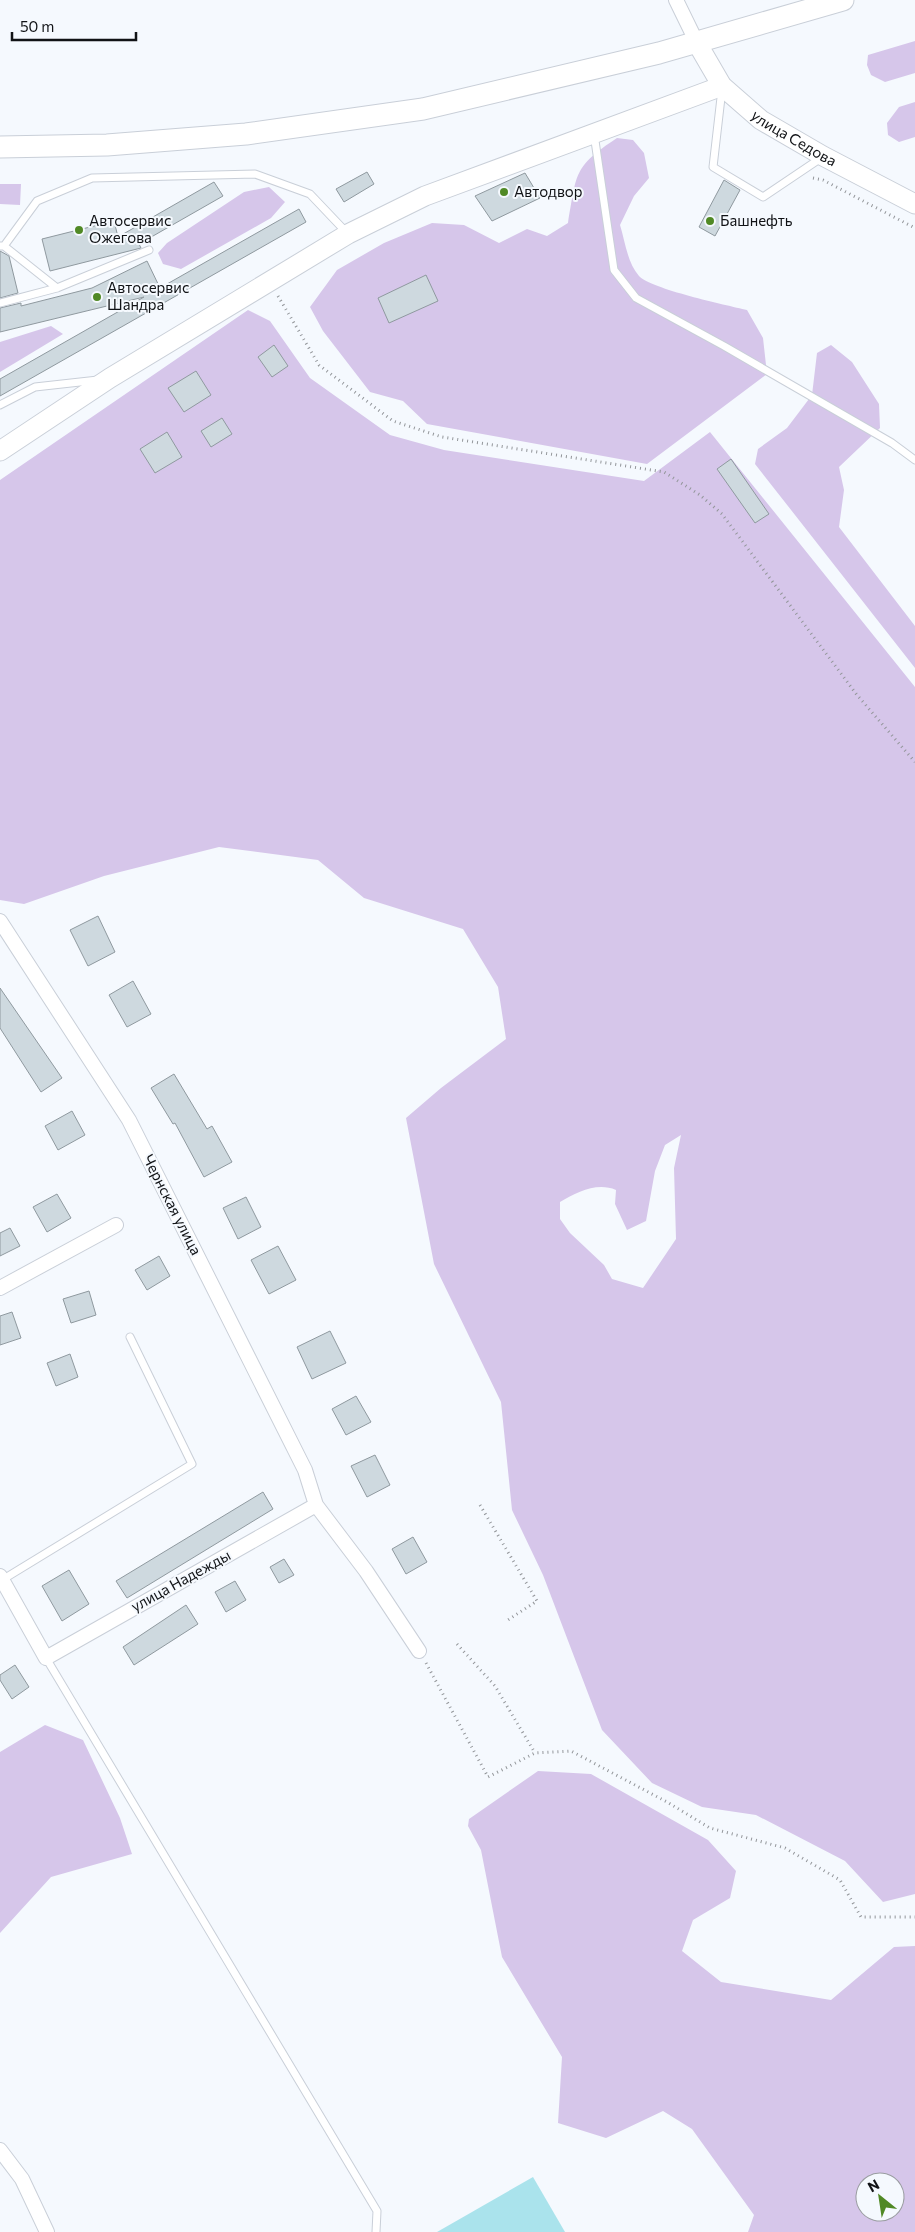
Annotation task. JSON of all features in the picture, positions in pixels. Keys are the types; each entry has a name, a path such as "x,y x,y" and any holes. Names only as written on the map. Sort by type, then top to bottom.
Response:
{"main road":[{"path":"0,147 107,146 246,134 423,109 697,43 843,0"}],"street":[{"path":"676,0 697,43"},
{"name":"улица Седова","path":"697,43 722,86 761,120 823,156 915,204"},
{"path":"0,451 110,378 269,280 348,234 425,196 722,86"},
{"name":"Чернская улица","path":"0,921 128,1120 305,1470 316,1504 366,1571 419,1651"},
{"path":"0,1288 116,1225"},
{"name":"улица Надежды","path":"46,1658 316,1504"},
{"path":"1,1579 46,1658"},
{"path":"0,2150 22,2179 47,2232"}],"lane":[{"path":"722,86 713,167 763,197 823,156"},
{"path":"594,134 614,270 636,298 724,346 892,443 915,460"},
{"path":"56,288 2,246 37,201 92,178 255,174 310,194 348,234"},
{"path":"0,303 56,288 149,250"},
{"path":"0,405 35,387 110,378"},
{"path":"1,1579 192,1464 130,1337"},
{"path":"46,1658 377,2211 376,2232"}],"path":[{"path":"797,174 823,180 915,228"},
{"path":"269,280 319,365 393,421 442,436 664,472 700,495 722,514 857,695 915,762"},
{"path":"480,1504 537,1601 508,1620"},
{"path":"457,1644 496,1686 534,1753"},
{"path":"419,1651 488,1777 534,1753 570,1751 667,1802 710,1828 785,1848 840,1880 862,1917 915,1917"}],"shaded area":[{"path":"915,41 915,73 885,82 871,75 867,65 868,55"},
{"path":"915,102 915,137 899,142 888,135 887,123 899,107"},
{"path":"617,138 633,140 644,153 649,178 634,196 620,225 629,258 635,270 646,281 658,286 747,310 763,338 767,374 647,464 427,424 403,401 370,392 323,331 310,307 337,270 384,243 432,223 464,225 499,243 527,229 547,236 568,223 576,182 585,164 592,156"},
{"path":"0,184 21,184 20,205 0,204"},
{"path":"269,187 285,202 271,218 181,269 163,264 158,253 167,243 244,192"},
{"path":"248,310 270,321 310,378 390,435 444,450 644,481 710,432 915,687 915,1894 883,1902 845,1861 756,1815 702,1807 652,1783 602,1730 543,1575 512,1510 501,1402 434,1264 406,1118 441,1088 506,1039 498,987 463,929 364,898 318,860 219,847 104,876 24,904 0,900 0,480","holes":["681,1135 674,1168 676,1239 643,1288 612,1279 604,1265 570,1233 560,1219 560,1202 587,1189 602,1187 616,1190 615,1204 627,1230 646,1221 655,1171 665,1145"]},
{"path":"51,326 63,334 0,372 0,342"},
{"path":"831,345 852,362 879,404 880,428 839,467 844,490 839,527 915,626 915,668 755,464 758,449 787,428 812,395 817,353"},
{"path":"45,1725 83,1740 120,1818 132,1854 51,1877 0,1933 0,1752"},
{"path":"538,1771 591,1774 708,1840 736,1871 730,1898 693,1920 682,1951 721,1982 831,2000 894,1947 915,1946 915,2232 748,2232 754,2215 692,2129 663,2111 606,2138 558,2123 562,2057 502,1957 481,1850 468,1826 469,1819"}],"water":[{"path":"533,2177 565,2232 437,2232"}],"building":[{"path":"367,172 374,184 344,202 336,189"},
{"path":"525,173 540,198 492,221 475,196"},
{"path":"724,180 740,190 715,236 699,227"},
{"path":"214,182 223,196 139,244 141,248 50,271 42,239 114,221 118,237"},
{"path":"299,209 306,222 0,396 0,379 144,297 0,332 0,308 21,303 21,306 92,288 147,261 160,288"},
{"path":"0,251 9,256 18,293 0,298"},
{"path":"426,275 438,301 389,323 378,298"},
{"path":"274,345 288,366 272,377 258,357"},
{"path":"196,371 211,395 184,412 168,388"},
{"path":"222,418 232,434 211,447 201,431"},
{"path":"167,432 182,457 155,473 140,449"},
{"path":"731,459 769,514 755,523 717,469"},
{"path":"98,916 115,952 88,966 70,930"},
{"path":"133,981 151,1014 127,1027 109,995"},
{"path":"0,988 62,1078 41,1092 0,1028"},
{"path":"174,1074 207,1129 212,1126 232,1162 204,1177 175,1123 173,1124 151,1088"},
{"path":"72,1111 85,1135 58,1150 45,1126"},
{"path":"57,1194 71,1218 47,1232 33,1207"},
{"path":"246,1197 261,1227 238,1239 223,1208"},
{"path":"10,1228 20,1246 0,1256 0,1233"},
{"path":"278,1246 296,1280 269,1294 251,1260"},
{"path":"159,1256 170,1276 147,1290 135,1270"},
{"path":"89,1291 96,1315 71,1323 63,1299"},
{"path":"12,1312 21,1338 0,1345 0,1316"},
{"path":"330,1331 346,1363 312,1379 297,1347"},
{"path":"70,1354 78,1377 56,1386 47,1363"},
{"path":"356,1396 371,1422 346,1435 332,1409"},
{"path":"375,1455 390,1485 367,1497 351,1466"},
{"path":"263,1492 273,1509 127,1598 116,1581"},
{"path":"413,1537 427,1562 406,1574 392,1549"},
{"path":"284,1559 294,1575 279,1583 270,1567"},
{"path":"69,1570 89,1604 62,1621 42,1586"},
{"path":"235,1581 246,1600 226,1612 215,1592"},
{"path":"186,1605 198,1624 134,1665 123,1647"},
{"path":"15,1665 29,1687 12,1699 0,1680 0,1675"}],"place":[{"name":"Автодвор","path":"504,192"},
{"name":"Башнефть","path":"710,221"},
{"name":"Автосервис Ожегова","path":"79,230"},
{"name":"Автосервис Шандра","path":"97,297"}]}
